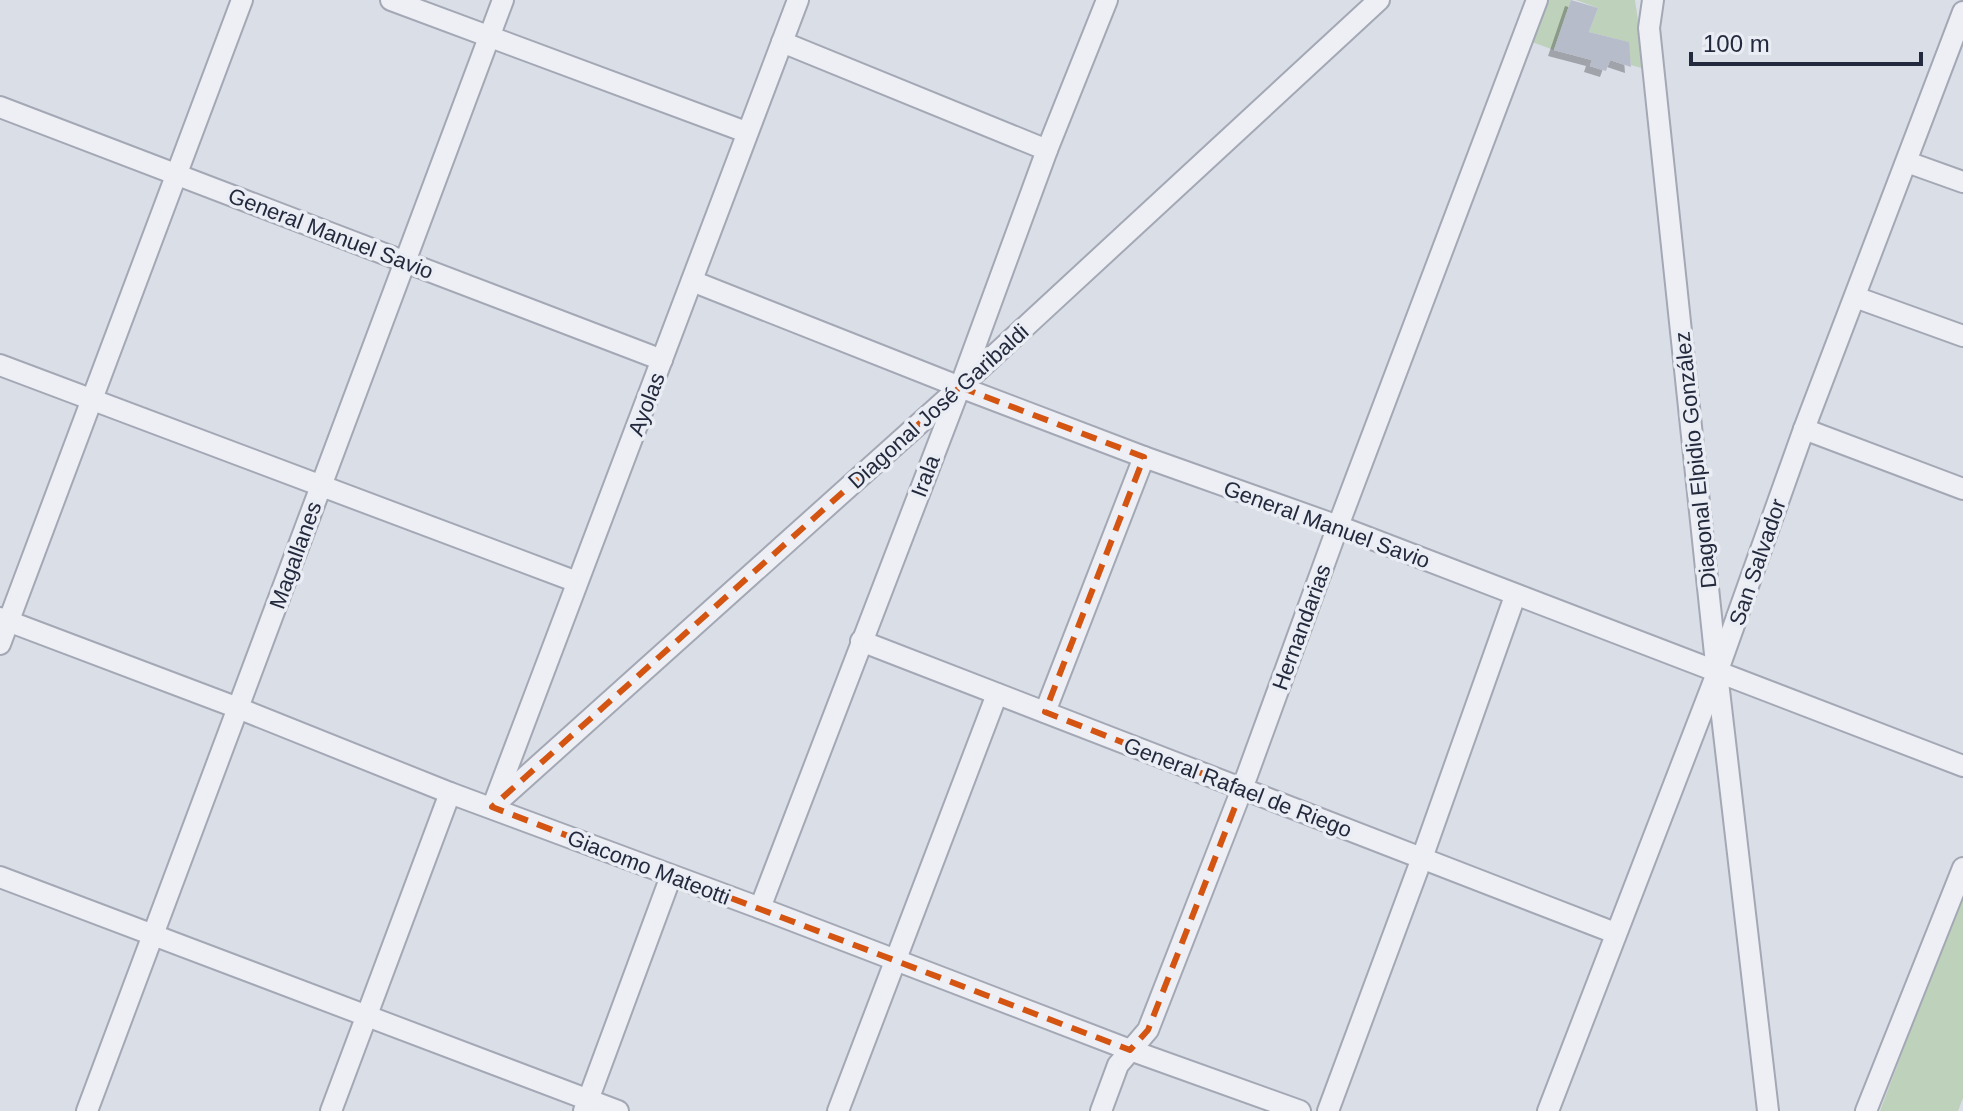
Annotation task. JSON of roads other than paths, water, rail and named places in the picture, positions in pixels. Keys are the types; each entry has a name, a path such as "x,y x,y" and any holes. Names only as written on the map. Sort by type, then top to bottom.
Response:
{"street":[{"path":"0,644 4,620 92,400 242,0"},
{"path":"391,0 746,132"},
{"name":"Magallanes","path":"87,1111 503,0"},
{"name":"Ayolas","path":"492,807 798,0"},
{"name":"Irala","path":"760,908 960,387 1047,150 1107,0"},
{"name":"Diagonal José Garibaldi","path":"492,807 960,387 1379,0"},
{"name":"Hernandarias","path":"1101,1111 1118,1065 1148,1030 1242,789 1537,0"},
{"name":"Diagonal Elpidio González","path":"1653,0 1649,28 1717,673 1768,1111"},
{"name":"San Salvador","path":"1548,1111 1717,673 1804,429 1963,12"},
{"path":"782,42 1047,150"},
{"name":"General Manuel Savio","path":"0,107 662,360"},
{"path":"1907,162 1963,182"},
{"name":"General Manuel Savio","path":"692,281 960,387 1338,526 1963,766"},
{"path":"1855,297 1963,336"},
{"path":"0,365 577,582"},
{"path":"1804,429 1963,489"},
{"path":"1045,712 1144,457"},
{"path":"1328,1111 1515,596"},
{"name":"Giacomo Mateotti","path":"4,620 238,708 450,793 1130,1050 1300,1111"},
{"name":"General Rafael de Riego","path":"861,641 1615,933"},
{"path":"838,1111 997,694"},
{"path":"331,1111 450,793"},
{"path":"1866,1111 1963,868"},
{"path":"586,1105 671,876"},
{"path":"0,877 367,1016 586,1105 618,1111"}]}
